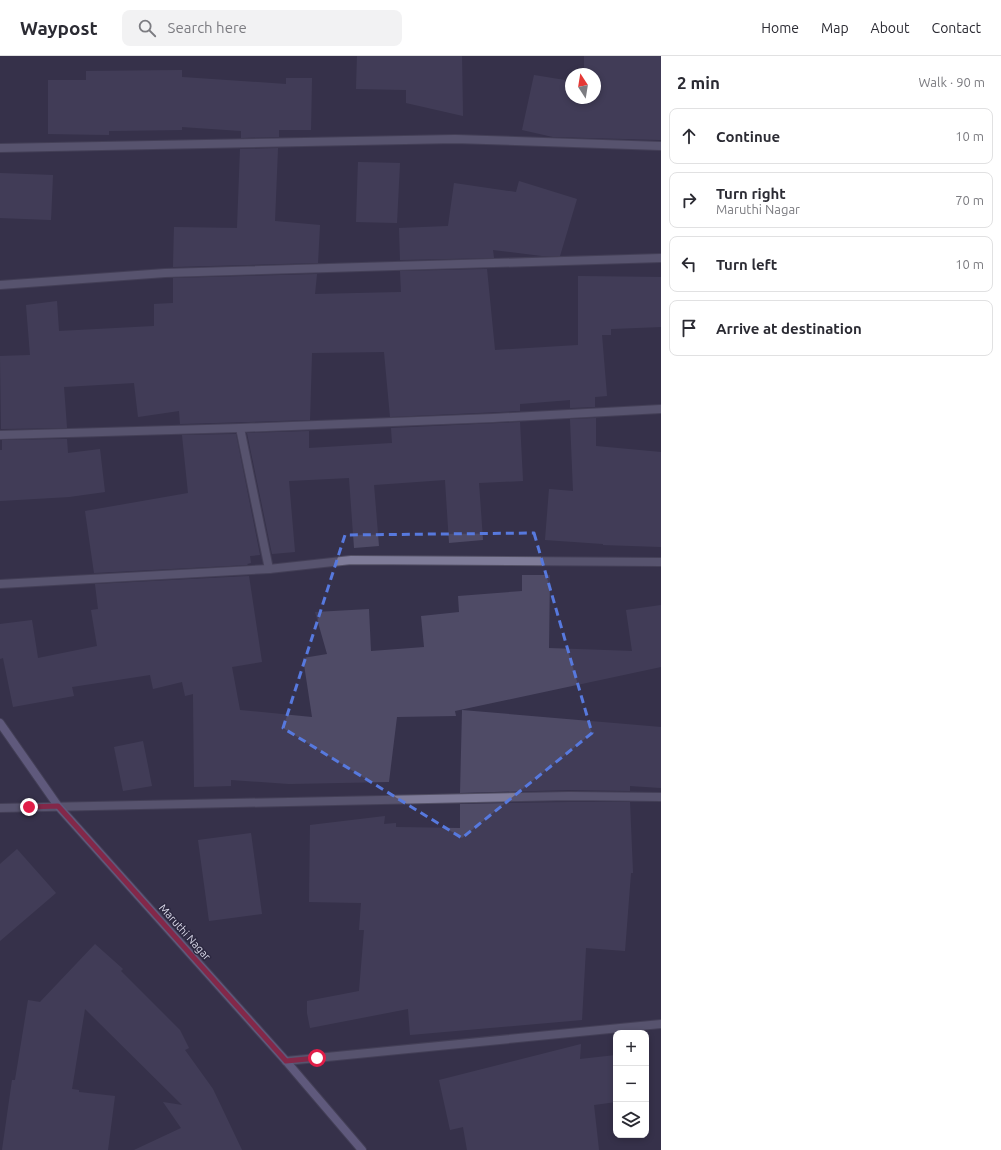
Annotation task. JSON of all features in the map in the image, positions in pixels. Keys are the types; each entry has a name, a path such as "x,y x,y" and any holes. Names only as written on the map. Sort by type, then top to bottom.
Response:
{"street":[{"path":"0,148 454,139 661,146"},
{"path":"0,285 165,273 661,258"},
{"path":"0,435 240,428 493,418 661,409"},
{"path":"240,428 268,569"},
{"path":"0,584 268,569 351,560 661,562"},
{"name":"Maruthi Nagar","path":"0,723 58,806 286,1061 362,1150"},
{"path":"0,808 561,796 661,797"},
{"path":"286,1061 661,1024"}],"highlighted area":[{"path":"534,533 592,733 462,838 283,728 345,535"}],"building":[{"path":"357,56 462,56 463,116 406,103 406,90 356,89"},
{"path":"584,56 661,56 661,140 553,137 522,130 534,75 565,80 565,104 601,104 601,68 584,68"},
{"path":"182,70 182,77 286,84 286,78 312,78 311,130 279,130 279,137 241,138 241,131 182,127 182,130 109,131 109,135 48,134 48,80 86,80 86,71"},
{"path":"278,148 275,221 320,225 318,263 173,267 174,227 237,228 240,149"},
{"path":"358,162 400,163 397,223 356,222"},
{"path":"0,173 53,175 51,220 0,218"},
{"path":"519,181 577,199 560,256 542,256 493,250 494,258 400,260 399,228 448,226 454,183 516,192"},
{"path":"487,269 495,350 578,345 578,276 661,277 661,327 611,329 611,335 602,335 607,396 595,397 595,407 570,408 570,400 520,404 520,411 390,417 384,352 312,353 310,420 180,424 179,411 138,417 134,383 64,387 67,428 1,429 0,356 30,355 26,305 57,301 59,331 154,326 154,304 173,303 173,278 317,274 315,294 401,292 400,271"},
{"path":"596,418 596,446 661,452 661,547 603,545 545,540 549,489 573,491 570,419"},
{"path":"520,422 523,481 479,483 483,540 449,543 445,480 374,485 379,546 354,548 349,478 289,481 295,552 272,554 247,433 309,431 309,448 392,443 391,428"},
{"path":"236,434 260,555 250,556 251,563 247,564 248,565 94,573 85,511 188,493 182,435"},
{"path":"67,439 68,453 100,449 105,492 69,497 0,501 0,450 2,450 2,440"},
{"path":"522,575 550,575 549,648 632,651 626,610 661,605 661,667 455,711 456,716 397,717 389,782 289,784 231,780 231,786 194,787 193,694 185,696 182,682 153,689 150,675 72,687 74,696 13,707 3,658 0,659 0,624 32,620 38,658 97,646 91,610 98,609 95,584 249,576 262,662 232,667 240,710 312,717 303,658 327,654 315,612 369,609 371,651 424,647 421,616 459,612 458,596 522,591"},
{"path":"462,710 661,727 661,788 630,786 630,791 569,790 460,793"},
{"path":"143,741 152,786 123,791 114,747"},
{"path":"630,802 633,873 631,873 625,951 586,948 582,1020 410,1035 408,1009 310,1028 307,1013 307,1001 359,991 364,930 359,930 361,903 309,902 310,825 385,816 384,824 396,823 396,827 460,828 460,804"},
{"path":"251,833 262,914 209,921 198,840"},
{"path":"17,849 56,893 0,941 0,864"},
{"path":"95,944 123,969 121,971 180,1030 189,1048 185,1050 213,1089 242,1150 134,1150 181,1128 163,1102 182,1105 85,1009 72,1089 79,1090 79,1092 115,1096 108,1150 2,1150 12,1080 15,1080 28,1000 40,1002"},
{"path":"581,1044 580,1059 613,1055 613,1102 594,1105 599,1150 467,1150 463,1127 450,1130 439,1080"}],"route":[{"path":"29,807 58,806 286,1061 317,1058"}]}
